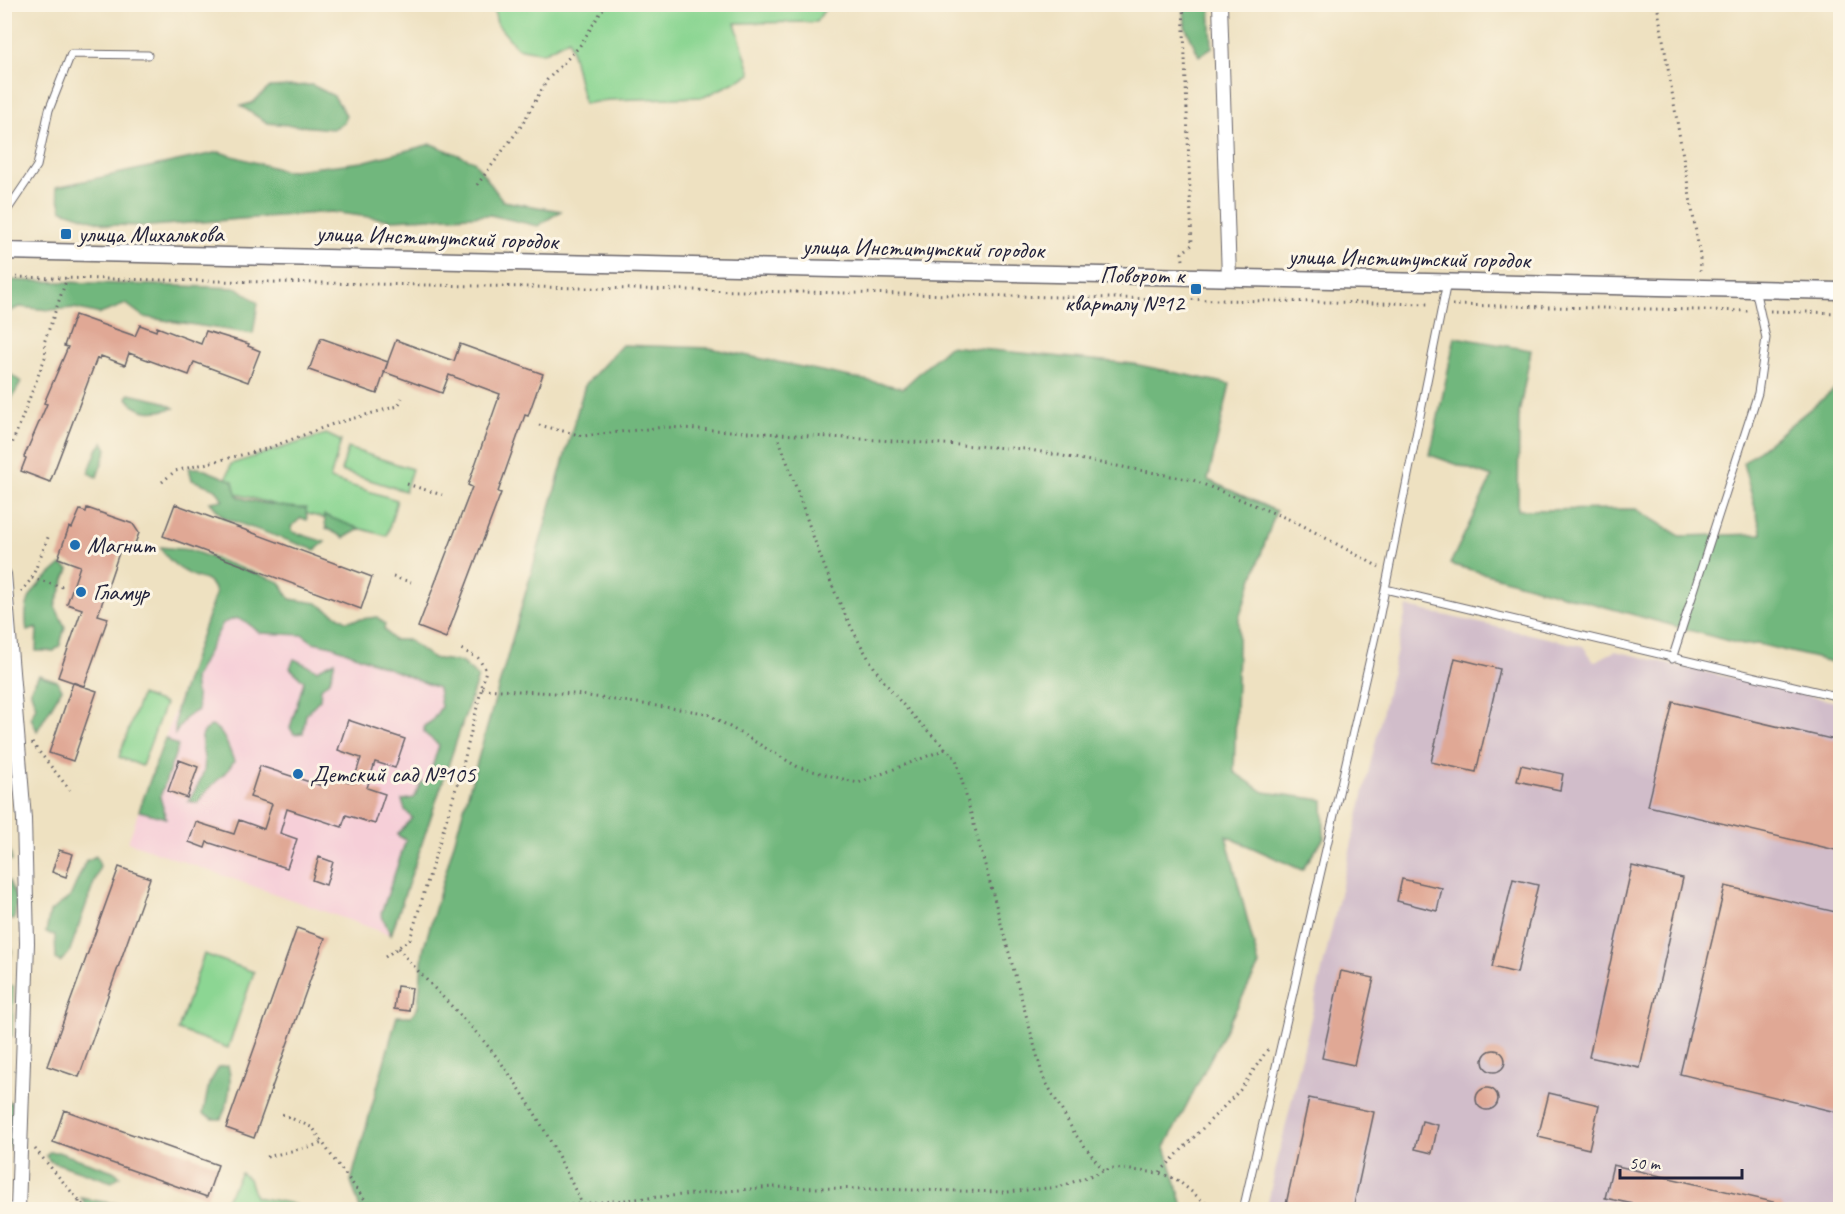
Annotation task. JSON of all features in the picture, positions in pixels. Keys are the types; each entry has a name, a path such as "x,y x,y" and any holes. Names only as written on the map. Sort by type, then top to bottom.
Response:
{"street":[{"path":"1220,4 1229,278"},
{"name":"улица Институтский городок","path":"4,251 1840,291"},
{"path":"4,574 24,819 27,943 18,1209"}],"lane":[{"path":"4,215 38,166 49,111 71,54 148,55"},
{"path":"1243,1209 1389,572 1447,282"},
{"path":"1672,659 1758,393 1766,338 1755,289"},
{"path":"1385,589 1672,659 1840,697"}],"path":[{"path":"477,185 522,125 547,80 579,46 606,4"},
{"path":"1183,4 1192,245 1182,253 1185,277"},
{"path":"1657,4 1700,256 1700,288"},
{"path":"4,277 1215,298 1840,313"},
{"path":"4,465 46,355 44,343 67,278"},
{"path":"162,482 175,471 266,449 333,424 398,406 402,398"},
{"path":"539,425 583,436 665,428 1025,449 1193,480 1298,523 1389,572"},
{"path":"777,434 836,592 874,667 956,759 1043,1077 1075,1134 1104,1171"},
{"path":"407,484 442,495"},
{"path":"49,535 33,578 66,588"},
{"path":"393,577 411,582"},
{"path":"386,957 410,939 434,867 482,688 486,670 478,658 459,648"},
{"path":"482,688 574,694 706,713 798,767 858,783 946,749"},
{"path":"16,723 70,790"},
{"path":"398,948 461,1015 505,1068 549,1135 582,1204"},
{"path":"1159,1173 1240,1090 1286,1023"},
{"path":"282,1114 313,1128 335,1161 373,1209"},
{"path":"21,1124 37,1152 87,1209"},
{"path":"267,1157 324,1143"},
{"path":"511,1209 773,1188 1007,1192 1059,1187 1112,1168 1159,1173 1176,1179 1214,1209"},
{"path":"78,1200 79,1209"},
{"path":"630,1200 638,1209"}],"shaded area":[{"name":"Детский сад №105","path":"219,585 478,677 391,935 128,842"},
{"path":"1407,607 1583,646 1594,662 1615,651 1840,703 1840,1209 1266,1210"}],"green space":[{"path":"493,4 828,5 816,22 735,23 751,74 704,97 608,100 584,104 569,39 543,53 517,48 497,24"},
{"path":"1184,5 1210,5 1212,47 1199,56 1185,26"},
{"path":"312,85 334,96 346,115 344,123 333,129 267,123 241,106 252,103 270,87"},
{"path":"431,144 474,161 503,201 561,211 538,226 490,215 392,220 331,212 151,226 108,225 62,210 56,187 219,152 285,171 362,162"},
{"path":"5,280 238,288 258,303 253,334 144,317 126,304 100,314 74,308 50,310 19,307 5,314"},
{"path":"1455,337 1531,350 1519,414 1518,510 1636,509 1680,536 1762,534 1743,463 1835,389 1840,388 1840,664 1758,644 1743,645 1450,564 1492,477 1430,455"},
{"path":"622,345 710,348 903,388 949,346 1134,364 1230,384 1208,480 1276,511 1239,618 1234,772 1264,792 1323,800 1324,838 1302,870 1226,836 1259,965 1165,1147 1184,1209 360,1209 351,1181 397,1016 411,1016 418,1007 423,951 585,385"},
{"path":"5,370 21,382 6,409 4,408"},
{"path":"129,394 161,401 174,408 154,412 142,410 127,398"},
{"path":"326,434 341,441 330,479 397,500 387,536 223,490 231,464"},
{"path":"103,442 107,449 97,477 88,473 98,448"},
{"path":"348,448 412,469 405,491 341,471"},
{"path":"189,468 200,468 233,481 237,495 241,498 306,508 307,520 301,518 291,527 293,532 325,542 315,550 224,518 210,502 223,500 216,489 192,480"},
{"path":"324,515 360,529 344,538 326,528"},
{"path":"160,547 190,550 280,582 290,599 317,603 346,621 377,617 385,624 384,629 393,640 408,640 432,658 461,662 478,677 391,935 381,914 406,840 397,835 412,818 405,810 402,800 414,798 421,783 428,780 439,745 424,733 424,726 432,721 441,707 438,688 332,646 313,642 303,635 260,633 246,622 236,618 223,623 194,679 198,710 186,717 175,734 176,710 216,592 209,581 187,573 169,559"},
{"path":"61,565 69,569 55,606 65,627 60,645 54,651 36,651 37,628 27,631 26,609 32,593"},
{"path":"294,659 317,670 335,661 330,680 321,688 320,699 306,714 303,733 294,734 290,728 304,681 290,668"},
{"path":"39,675 57,681 62,689 37,731 31,718 36,706 30,690"},
{"path":"141,695 165,704 142,766 119,757"},
{"path":"211,726 223,735 234,761 198,803 188,801 204,770 201,740 205,730"},
{"path":"165,738 178,746 160,797 166,818 139,811"},
{"path":"5,818 7,819 7,840 12,861 5,859"},
{"path":"96,856 100,866 69,953 60,962 56,959 55,935 46,933 50,912 70,897 86,861"},
{"path":"4,881 9,881 17,900 14,920 5,919"},
{"path":"4,941 12,951 5,983"},
{"path":"204,954 254,972 228,1048 178,1030"},
{"path":"5,986 13,986 12,1036 5,1036"},
{"path":"228,1066 230,1086 226,1107 221,1119 213,1119 203,1114 209,1084 219,1067"},
{"path":"8,1101 12,1104 13,1130 5,1155 5,1117"},
{"path":"49,1152 58,1152 113,1171 120,1176 112,1182 50,1161 46,1156"},
{"path":"241,1173 249,1179 255,1197 294,1204 298,1209 230,1209 225,1201"},
{"path":"81,1198 153,1207 190,1206 225,1201 230,1209 88,1209"}],"building":[{"path":"75,315 135,336 140,325 156,331 157,327 201,344 206,331 249,344 248,346 260,351 248,382 194,362 189,375 129,353 125,365 101,356 100,359 97,358 50,482 21,471 26,458 24,457 47,404 44,403 68,347 64,346"},
{"path":"321,338 388,362 377,394 309,370"},
{"path":"396,340 454,361 460,344 543,374 528,416 525,415 498,492 501,493 446,638 418,627 472,487 468,485 500,394 449,375 442,393 384,372"},
{"path":"175,504 372,577 361,609 163,536"},
{"path":"87,508 133,524 139,533 132,551 121,547 98,615 108,618 84,686 58,677 82,609 67,604 80,566 58,558 69,527 72,528 80,510 86,512"},
{"path":"1455,658 1500,669 1476,772 1431,762"},
{"path":"73,683 97,691 73,761 49,753"},
{"path":"1673,702 1840,741 1840,851 1648,806"},
{"path":"348,720 405,739 395,768 375,762 367,788 385,794 375,824 346,815 342,827 287,809 280,833 297,839 287,868 207,842 205,848 189,842 196,822 234,834 239,820 264,829 272,804 250,797 260,766 322,786 326,774 353,783 361,758 338,750"},
{"path":"179,760 198,767 187,798 168,791"},
{"path":"1521,765 1563,774 1560,790 1517,781"},
{"path":"59,850 73,854 66,877 52,872"},
{"path":"319,857 333,862 326,885 312,880"},
{"path":"1632,866 1683,878 1640,1068 1589,1057"},
{"path":"119,867 150,878 79,1077 47,1066"},
{"path":"1402,879 1442,888 1437,911 1397,901"},
{"path":"1513,879 1538,885 1517,973 1492,967"},
{"path":"1725,886 1840,913 1840,1113 1680,1074"},
{"path":"297,928 325,938 254,1138 226,1128"},
{"path":"1341,971 1374,978 1354,1065 1322,1058"},
{"path":"397,986 412,988 409,1011 394,1009"},
{"path":"1494,1050 1502,1053 1505,1061 1502,1069 1494,1072 1486,1069 1483,1061 1486,1053"},
{"path":"1487,1088 1495,1091 1498,1099 1495,1107 1487,1110 1479,1107 1476,1099 1479,1091"},
{"path":"1549,1093 1599,1105 1589,1149 1538,1137"},
{"path":"1309,1098 1374,1112 1353,1209 1285,1209"},
{"path":"64,1110 218,1165 207,1197 53,1142"},
{"path":"1422,1121 1438,1125 1432,1153 1415,1149"},
{"path":"1613,1165 1782,1204 1782,1209 1657,1209 1605,1198"}],"place":[{"name":"улица Михалькова","path":"66,234"},
{"name":"Поворот к кварталу №12","path":"1196,289"},
{"name":"Магнит","path":"75,545"},
{"name":"Гламур","path":"81,592"},
{"name":"Детский сад №105","path":"298,774"}]}
